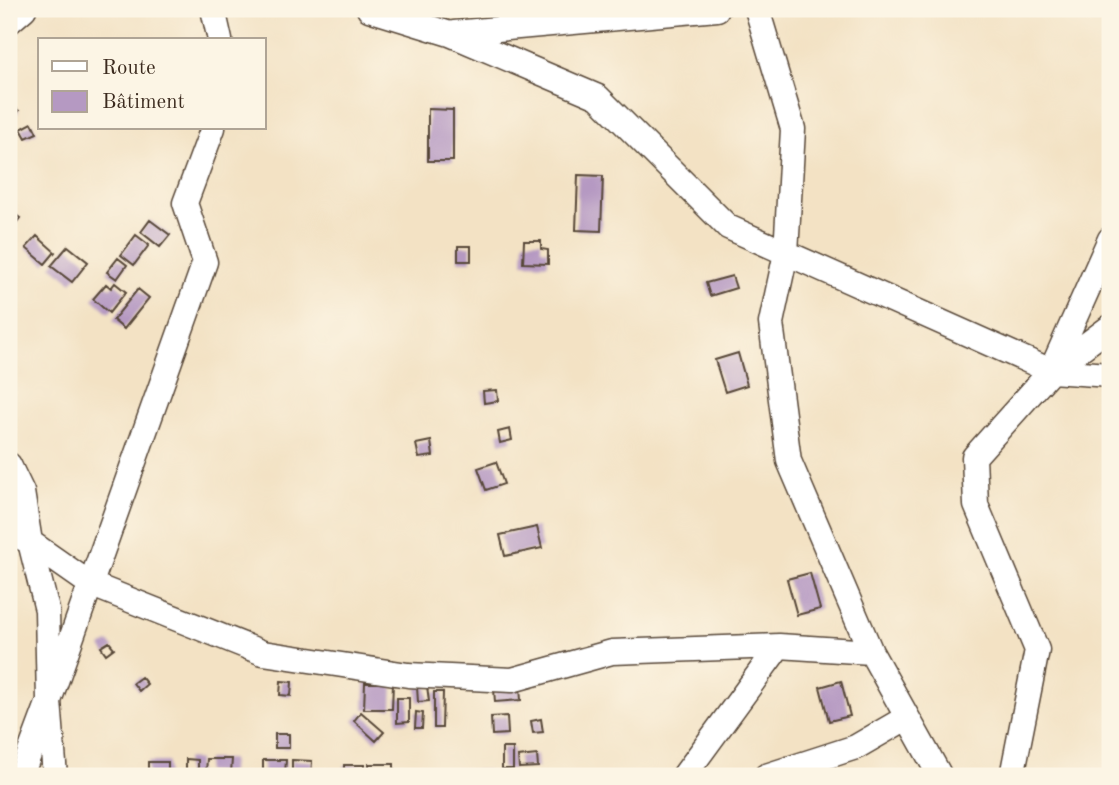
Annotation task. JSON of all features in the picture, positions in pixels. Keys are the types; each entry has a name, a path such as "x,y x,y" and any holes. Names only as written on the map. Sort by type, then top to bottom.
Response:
{"street":[{"path":"9,22 24,9"},
{"path":"213,9 220,38"},
{"path":"369,9 450,34 598,97 728,227 1051,371 1110,375"},
{"path":"450,34 716,9"},
{"path":"757,9 793,129 786,253 771,323 789,461 871,652 940,776"},
{"path":"19,776 205,262 185,203 213,130"},
{"path":"1051,371 1110,239"},
{"path":"1012,776 1037,650 976,505 974,457 1051,371 1110,327"},
{"path":"9,465 22,492 19,537 47,610 48,701 55,776"},
{"path":"19,537 90,584 263,653 408,675 512,680 612,652 779,646 871,652"},
{"path":"684,776 779,646"},
{"path":"766,776 856,747 906,718"}],"building":[{"path":"9,103 19,111 9,123"},
{"path":"428,109 453,110 453,161 428,161"},
{"path":"32,123 37,133 26,138 21,129"},
{"path":"578,175 603,176 601,231 576,230"},
{"path":"9,210 20,218 13,227 9,224"},
{"path":"150,220 170,235 160,247 141,232"},
{"path":"136,235 149,245 134,265 121,255"},
{"path":"37,236 55,252 45,264 26,248"},
{"path":"524,241 541,241 541,249 548,250 548,264 523,263"},
{"path":"68,246 88,262 72,282 51,266"},
{"path":"458,246 471,246 471,261 458,261"},
{"path":"118,258 127,265 117,279 107,272"},
{"path":"732,276 736,288 710,296 706,283"},
{"path":"115,283 126,292 109,313 93,299 106,284 111,288"},
{"path":"138,289 149,298 124,329 113,320"},
{"path":"738,353 747,385 725,392 715,360"},
{"path":"497,390 498,401 484,403 483,391"},
{"path":"510,429 512,440 500,443 498,432"},
{"path":"431,441 433,456 419,458 416,444"},
{"path":"496,462 504,484 486,490 478,468"},
{"path":"537,527 542,548 505,556 500,535"},
{"path":"810,573 820,609 797,615 787,579"},
{"path":"109,642 114,648 106,654 101,647"},
{"path":"141,677 147,684 139,691 133,683"},
{"path":"281,681 292,682 291,696 280,695"},
{"path":"841,681 850,716 829,721 820,687"},
{"path":"365,683 393,683 392,709 364,709"},
{"path":"427,686 429,701 418,702 417,687"},
{"path":"520,688 521,700 495,702 494,689"},
{"path":"434,692 443,692 442,728 434,728"},
{"path":"397,698 409,698 409,722 397,723"},
{"path":"361,712 384,732 376,741 354,721"},
{"path":"416,712 423,713 422,728 415,728"},
{"path":"507,716 508,734 492,735 491,717"},
{"path":"541,719 543,732 533,733 531,721"},
{"path":"275,734 289,734 289,748 275,748"},
{"path":"502,748 513,748 513,769 502,769"},
{"path":"537,755 538,767 519,768 518,757"},
{"path":"186,759 198,760 198,776 186,776"},
{"path":"207,759 232,759 231,773 206,772"},
{"path":"263,760 286,760 285,773 263,773"},
{"path":"292,760 312,761 311,776 292,776"},
{"path":"148,762 168,762 168,776 148,776"},
{"path":"369,764 394,764 394,776 369,776"},
{"path":"344,765 364,765 364,776 344,776"},
{"path":"453,770 488,770 488,776 453,776"}]}
